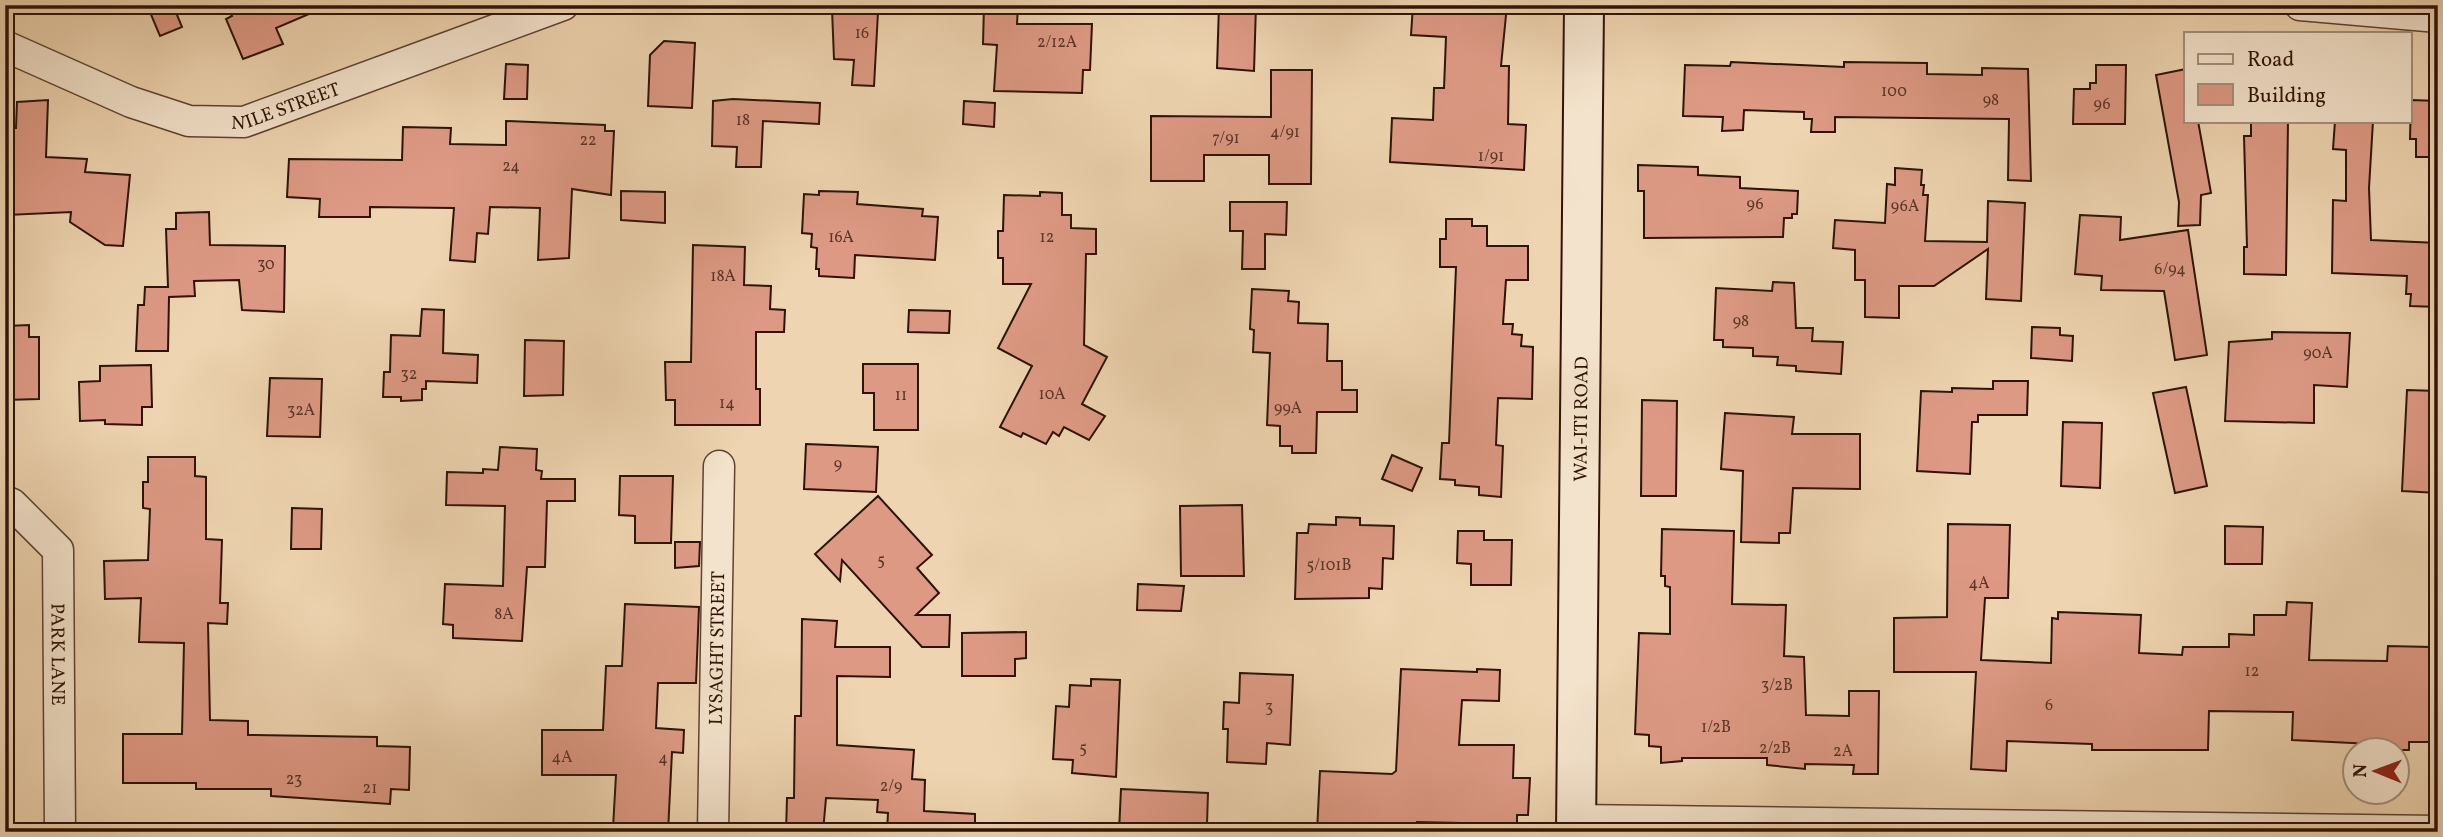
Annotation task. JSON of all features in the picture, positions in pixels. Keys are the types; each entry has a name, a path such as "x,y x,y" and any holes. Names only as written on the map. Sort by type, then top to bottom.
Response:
{"main road":[{"name":"WAI-ITI ROAD","path":"1576,826 1584,5"}],"street":[{"name":"NILE STREET","path":"5,46 131,102 189,121 244,122 563,5"},
{"path":"2300,5 2438,16"},
{"name":"LYSAGHT STREET","path":"713,832 719,466"},
{"name":"PARK LANE","path":"5,501 12,504 58,550 60,832"},
{"path":"1576,826 2438,831"}],"building":[{"path":"147,5 173,5 182,27 160,36"},
{"path":"227,5 330,5 276,28 283,44 243,59 226,19 232,16"},
{"path":"984,5 1018,5 1017,24 1092,24 1090,70 1083,70 1082,93 994,91 997,45 983,44"},
{"path":"1219,5 1256,5 1254,71 1217,68"},
{"path":"1413,5 1507,5 1501,66 1509,66 1508,124 1526,125 1524,170 1390,162 1392,118 1433,120 1434,88 1444,88 1446,37 1411,35"},
{"path":"832,9 878,12 874,86 852,85 854,60 834,59"},
{"path":"664,41 695,43 692,108 648,106 650,55"},
{"path":"1731,62 1844,67 1844,62 1927,63 1927,74 1982,75 1982,68 2028,69 2031,181 2008,180 2009,119 1835,117 1835,132 1811,132 1812,119 1804,119 1804,112 1744,110 1743,130 1722,131 1723,117 1683,116 1685,65 1730,66"},
{"path":"506,64 528,65 527,99 504,99"},
{"path":"2096,65 2126,65 2125,124 2073,124 2074,89 2090,89 2090,83 2096,83"},
{"path":"2184,69 2184,122 2198,122 2211,193 2201,195 2200,225 2178,226 2179,202 2156,75"},
{"path":"1271,70 1312,70 1311,184 1269,184 1269,155 1204,155 1204,181 1151,181 1151,116 1271,117"},
{"path":"733,99 820,103 819,124 763,121 761,167 736,167 737,147 712,146 713,101"},
{"path":"48,100 46,157 87,159 85,172 130,175 123,246 105,245 70,222 71,212 7,215 5,176 8,176 9,128 16,128 17,102"},
{"path":"2412,100 2438,101 2438,157 2416,157 2416,139 2410,139"},
{"path":"964,101 995,103 994,127 963,124"},
{"path":"506,121 605,125 605,131 614,131 611,195 572,189 569,258 538,260 540,208 490,207 488,234 477,233 475,262 450,260 454,208 370,207 370,217 319,217 320,199 287,197 289,159 402,160 403,127 451,128 450,144 506,145"},
{"path":"2251,122 2288,122 2286,275 2244,274 2244,247 2247,247 2244,136 2251,136"},
{"path":"2335,122 2373,122 2369,188 2371,240 2438,243 2438,307 2410,306 2411,294 2406,294 2407,276 2332,273 2333,200 2346,201 2346,150 2333,149"},
{"path":"1638,165 1698,167 1698,175 1740,177 1740,188 1798,191 1797,214 1792,214 1792,218 1784,218 1783,237 1644,238 1644,191 1638,191"},
{"path":"1895,168 1922,170 1923,195 1928,195 1925,241 1987,242 1988,201 2025,203 2021,301 1986,299 1988,249 1934,286 1899,286 1899,318 1865,317 1865,280 1855,280 1855,250 1833,248 1835,220 1885,223 1887,184 1895,185"},
{"path":"621,191 665,192 665,223 621,220"},
{"path":"819,191 858,192 857,204 923,209 922,216 938,217 935,260 855,255 854,278 819,276 819,269 816,269 817,248 811,247 812,234 802,233 804,194 819,195"},
{"path":"1040,192 1062,193 1062,215 1071,215 1071,228 1096,229 1096,254 1086,254 1084,345 1107,357 1082,404 1105,416 1089,440 1064,427 1059,436 1053,432 1046,444 1023,433 1021,437 1000,427 1032,366 998,348 1031,284 1003,284 1003,258 998,258 998,231 1003,231 1004,195 1040,196"},
{"path":"1230,202 1287,202 1286,235 1265,234 1265,269 1242,269 1243,231 1230,231"},
{"path":"209,212 210,245 285,246 284,312 242,310 239,280 194,281 195,296 169,297 168,351 136,351 138,305 144,305 145,287 168,287 166,229 176,229 176,213"},
{"path":"2080,215 2121,217 2120,240 2188,230 2207,355 2175,360 2164,291 2101,290 2102,276 2075,274"},
{"path":"1446,219 1472,219 1472,226 1487,226 1487,246 1528,246 1528,280 1506,280 1503,324 1513,324 1512,334 1522,335 1521,346 1533,347 1532,399 1498,398 1496,445 1503,446 1501,497 1479,495 1479,487 1455,485 1455,480 1440,479 1442,443 1449,443 1456,267 1440,267 1440,239 1446,239"},
{"path":"693,245 745,247 744,285 771,286 770,309 785,310 784,332 756,332 756,389 760,389 760,425 675,425 675,400 666,400 665,362 691,362"},
{"path":"1773,282 1794,283 1796,328 1813,328 1812,341 1843,342 1841,374 1796,371 1796,366 1777,365 1778,357 1753,356 1753,348 1723,347 1723,340 1714,340 1716,288 1772,291"},
{"path":"1252,289 1289,291 1288,301 1299,302 1298,323 1328,324 1327,361 1342,361 1342,390 1357,390 1357,412 1317,412 1316,453 1292,453 1292,446 1280,446 1280,426 1267,425 1270,353 1253,352 1254,330 1250,329"},
{"path":"422,309 444,310 443,353 478,355 477,383 426,381 426,389 422,389 422,400 401,401 401,397 383,397 384,372 390,372 391,335 420,336"},
{"path":"909,310 950,311 949,333 908,332"},
{"path":"29,325 29,337 39,337 39,399 5,400 5,326"},
{"path":"2032,327 2060,328 2060,335 2073,336 2072,361 2031,358"},
{"path":"2272,332 2350,333 2347,387 2314,385 2314,423 2225,421 2229,342 2272,339"},
{"path":"525,340 564,341 563,395 524,396"},
{"path":"863,364 918,364 918,430 874,430 874,393 863,393"},
{"path":"151,365 152,407 142,407 142,425 105,424 105,420 80,421 79,382 100,381 100,366"},
{"path":"270,378 322,379 320,437 267,436"},
{"path":"1993,381 2028,381 2027,415 1978,415 1978,422 1972,422 1970,474 1917,471 1921,391 1952,392 1952,388 1993,389"},
{"path":"2186,387 2207,486 2175,493 2153,393"},
{"path":"2407,390 2438,391 2438,493 2402,491"},
{"path":"1642,400 1677,401 1676,496 1641,496"},
{"path":"1725,413 1794,417 1792,434 1860,434 1860,489 1793,488 1790,533 1779,533 1779,543 1741,542 1743,471 1721,469"},
{"path":"2063,422 2102,423 2100,488 2061,486"},
{"path":"806,444 878,447 876,492 804,489"},
{"path":"500,447 537,449 536,470 542,471 541,479 575,479 575,501 547,501 545,567 527,567 522,641 453,638 453,625 443,624 445,584 503,586 505,506 446,505 447,472 483,473 483,469 498,470"},
{"path":"1392,455 1422,468 1412,491 1382,479"},
{"path":"148,457 195,457 195,476 206,477 206,539 222,540 220,603 228,603 227,624 208,623 210,720 248,721 248,735 377,737 377,746 410,747 409,790 391,789 390,804 271,796 271,789 196,789 196,783 123,783 123,734 182,734 184,643 139,642 141,598 105,599 104,561 148,560 150,509 143,508 143,482 148,482"},
{"path":"620,476 673,476 671,543 635,543 635,516 619,515"},
{"path":"878,496 932,555 917,568 939,593 916,615 950,615 949,647 922,647 842,560 840,581 815,554"},
{"path":"1242,505 1244,576 1181,576 1180,506"},
{"path":"292,508 322,509 321,549 291,549"},
{"path":"1336,517 1360,518 1360,525 1394,526 1393,559 1383,558 1382,589 1369,588 1369,598 1295,599 1297,533 1308,533 1309,524 1336,525"},
{"path":"1948,524 2010,525 2008,598 1985,598 1981,660 2051,663 2052,618 2058,619 2058,612 2141,615 2139,653 2182,655 2183,647 2229,647 2229,634 2254,635 2254,615 2286,615 2287,602 2312,603 2309,660 2387,661 2388,646 2431,647 2430,691 2438,691 2438,742 2412,742 2412,736 2342,736 2342,742 2292,740 2293,712 2209,711 2208,750 2092,750 2092,744 2007,741 2006,771 1971,769 1976,672 1894,672 1894,618 1947,617"},
{"path":"2225,526 2263,527 2262,564 2225,564"},
{"path":"1662,529 1734,531 1732,604 1786,605 1784,656 1804,657 1806,715 1849,716 1849,691 1879,691 1878,774 1853,774 1854,765 1805,764 1805,769 1767,765 1767,758 1682,758 1682,761 1661,763 1661,747 1649,746 1649,735 1635,734 1639,633 1670,634 1670,587 1665,586 1665,576 1661,576"},
{"path":"1458,531 1484,531 1484,540 1512,540 1511,585 1471,585 1471,564 1457,563"},
{"path":"675,542 700,542 699,566 675,568"},
{"path":"1138,584 1184,586 1181,611 1137,610"},
{"path":"625,604 699,607 696,683 658,683 656,728 684,730 683,753 672,752 668,832 619,832 619,829 613,828 616,775 542,775 542,730 603,730 606,666 622,666"},
{"path":"802,619 837,621 835,647 890,647 890,677 837,676 837,745 914,750 912,779 925,780 924,811 975,814 975,832 887,832 888,813 877,812 878,800 826,798 823,832 786,832 787,798 794,798 795,716 801,716"},
{"path":"1026,632 1026,658 1015,659 1015,676 962,676 962,633"},
{"path":"1401,669 1477,672 1477,669 1500,670 1499,701 1462,700 1459,745 1514,745 1513,778 1530,778 1528,815 1517,815 1517,823 1501,825 1501,828 1462,828 1462,823 1417,822 1417,832 1317,832 1320,771 1392,774 1396,771"},
{"path":"1240,673 1293,675 1290,745 1267,743 1266,764 1227,762 1228,729 1223,729 1224,702 1239,703"},
{"path":"1091,679 1120,680 1116,777 1072,773 1073,760 1053,759 1056,706 1069,707 1070,685 1091,686"},
{"path":"1121,789 1208,793 1207,824 1198,823 1197,832 1119,832"}]}
